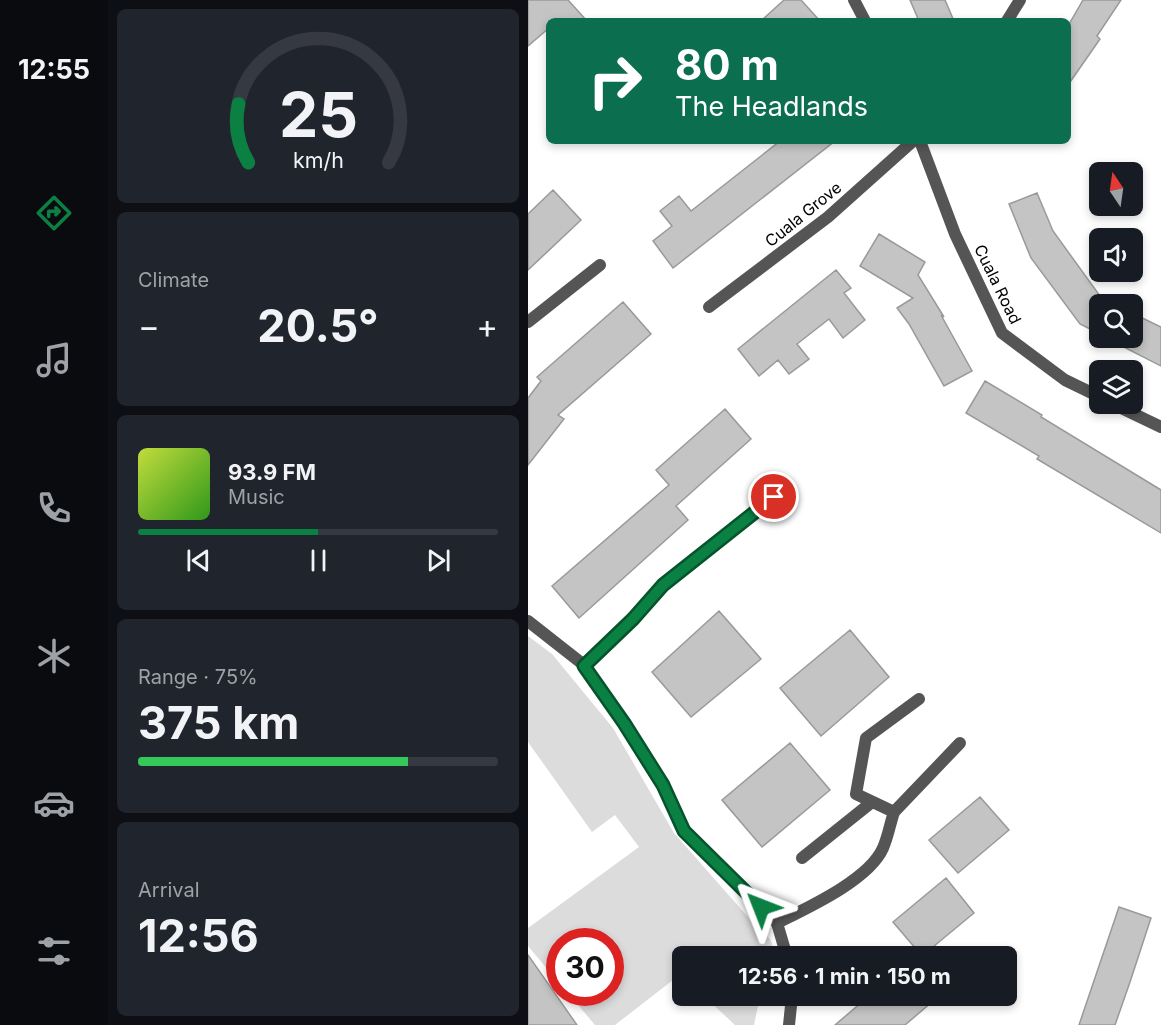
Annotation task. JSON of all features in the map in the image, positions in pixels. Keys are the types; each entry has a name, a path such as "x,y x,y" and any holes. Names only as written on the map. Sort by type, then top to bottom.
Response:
{"street":[{"path":"854,0 863,18"},
{"path":"1008,18 1020,0"},
{"name":"Cuala Grove","path":"709,307 828,217 910,144"},
{"name":"Cuala Road","path":"921,144 955,234 1002,333 1065,380 1089,392"},
{"path":"528,322 600,265"},
{"path":"1134,414 1161,427"},
{"path":"584,666 633,619 663,585 774,497"},
{"path":"528,621 584,666 663,785 684,831 777,923 784,946"},
{"path":"894,812 856,794 866,738 919,699"},
{"path":"777,923 811,906 862,875 882,850 894,812 960,743"},
{"path":"802,858 872,802"},
{"path":"789,1025 791,1006"}],"shaded area":[{"path":"528,636 552,654 613,728 674,833 770,939 773,946 672,946 672,981 615,1025 595,1025 579,1006 624,1006 624,928 546,928 546,967 528,946 528,928 639,847 615,815 592,832 528,742"},
{"path":"715,1006 758,1006 754,1025 735,1025"}],"building":[{"path":"528,0 568,0 584,18 546,18 546,31 528,46"},
{"path":"784,0 801,0 817,18 764,18"},
{"path":"910,0 945,0 953,18 918,18"},
{"path":"1083,0 1121,0 1097,36 1100,39 1071,81 1071,21"},
{"path":"776,144 831,144 673,268 653,241 672,226 660,211 679,196 691,211"},
{"path":"553,190 581,220 528,270 528,214"},
{"path":"1037,193 1053,231 1099,294 1089,294 1089,328 1080,324 1031,258 1009,204"},
{"path":"879,234 925,262 918,275 944,317 941,315 972,371 944,386 909,324 897,308 913,298 860,266"},
{"path":"836,270 851,288 844,293 865,320 843,338 829,319 797,344 809,359 789,374 778,360 759,376 738,349"},
{"path":"623,302 651,334 558,415 564,419 528,465 528,398 541,381 537,377"},
{"path":"1143,318 1161,327 1161,366 1126,348 1143,348"},
{"path":"985,381 1161,490 1161,533 1037,459 1039,456 966,413"},
{"path":"725,409 751,439 676,506 688,520 579,618 552,586 669,485 656,470"},
{"path":"719,611 761,659 691,717 652,672"},
{"path":"850,630 889,677 821,736 780,688"},
{"path":"790,743 830,790 762,847 722,800"},
{"path":"980,797 1009,830 958,873 929,840"},
{"path":"946,878 974,913 934,946 913,946 893,922"},
{"path":"1119,907 1151,918 1130,982 1115,1025 1079,1025"},
{"path":"528,955 546,981 546,1006 564,1006 577,1025 528,1025"},
{"path":"857,1006 927,1006 905,1025 835,1025"}],"route":[{"path":"761,907 684,831 663,785 584,666 633,619 663,585 774,497"}]}
